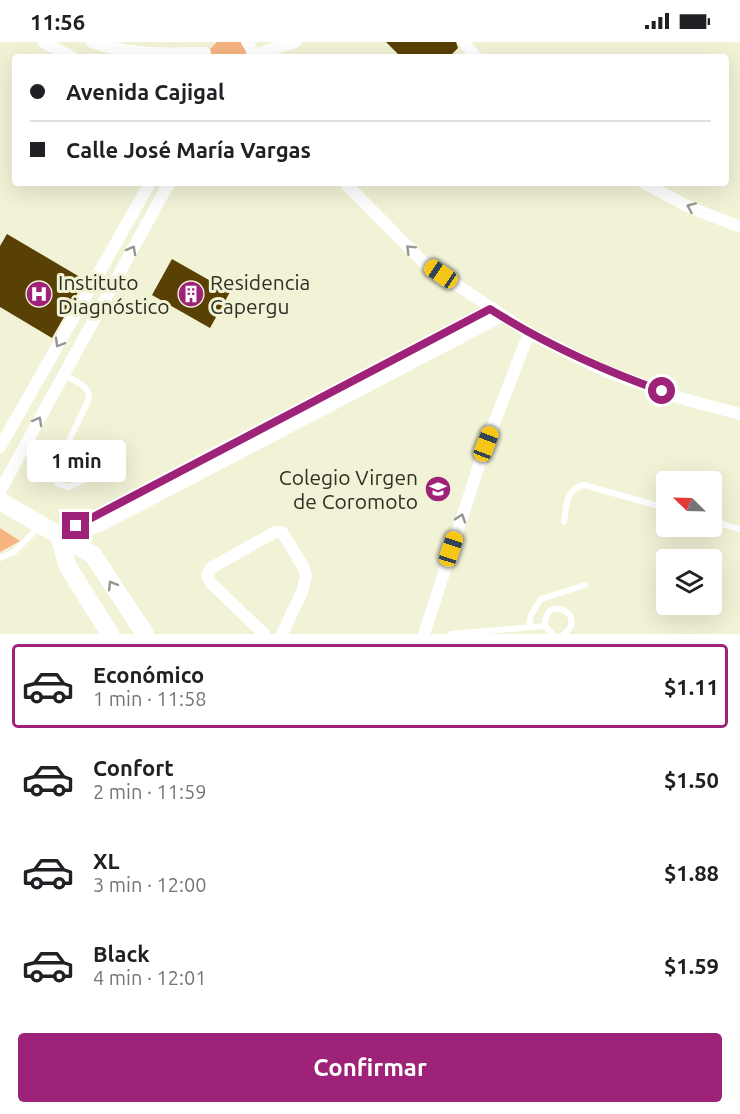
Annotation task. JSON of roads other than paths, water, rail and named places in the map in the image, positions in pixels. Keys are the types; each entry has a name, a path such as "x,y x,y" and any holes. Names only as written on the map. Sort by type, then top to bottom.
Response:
{"main road":[{"path":"0,501 93,555 145,634"},
{"path":"59,535 68,567 110,634"}],"street":[{"path":"43,42 66,54"},
{"path":"92,42 115,50 155,54 207,51"},
{"path":"260,54 295,42"},
{"path":"464,42 474,54"},
{"path":"0,447 148,186"},
{"path":"0,491 167,186"},
{"path":"348,186 424,263 529,333 605,371 680,398 740,414"},
{"path":"650,186 687,206 740,227"},
{"path":"283,424 490,309"},
{"path":"59,535 502,316"},
{"path":"424,634 486,444 529,333"},
{"path":"264,634 211,583 207,576 211,568 275,532 282,532 286,536 306,576 302,592 282,634"}],"lane":[{"path":"63,375 86,388 89,399 56,467 56,480 58,484 68,486 93,476"},
{"path":"564,522 568,496 572,490 584,485 656,505"},
{"path":"722,523 740,529"},
{"path":"0,558 14,552 42,525"},
{"path":"529,627 531,615 541,599 585,585"},
{"path":"552,634 544,626 544,619 548,612 554,609 568,612 571,618 571,626 564,634"},
{"path":"451,634 544,626"}],"place":[{"name":"Instituto Diagnóstico","path":"39,294"},
{"name":"Residencia Capergu","path":"191,294"},
{"name":"Colegio Virgen de Coromoto","path":"438,489"}]}
